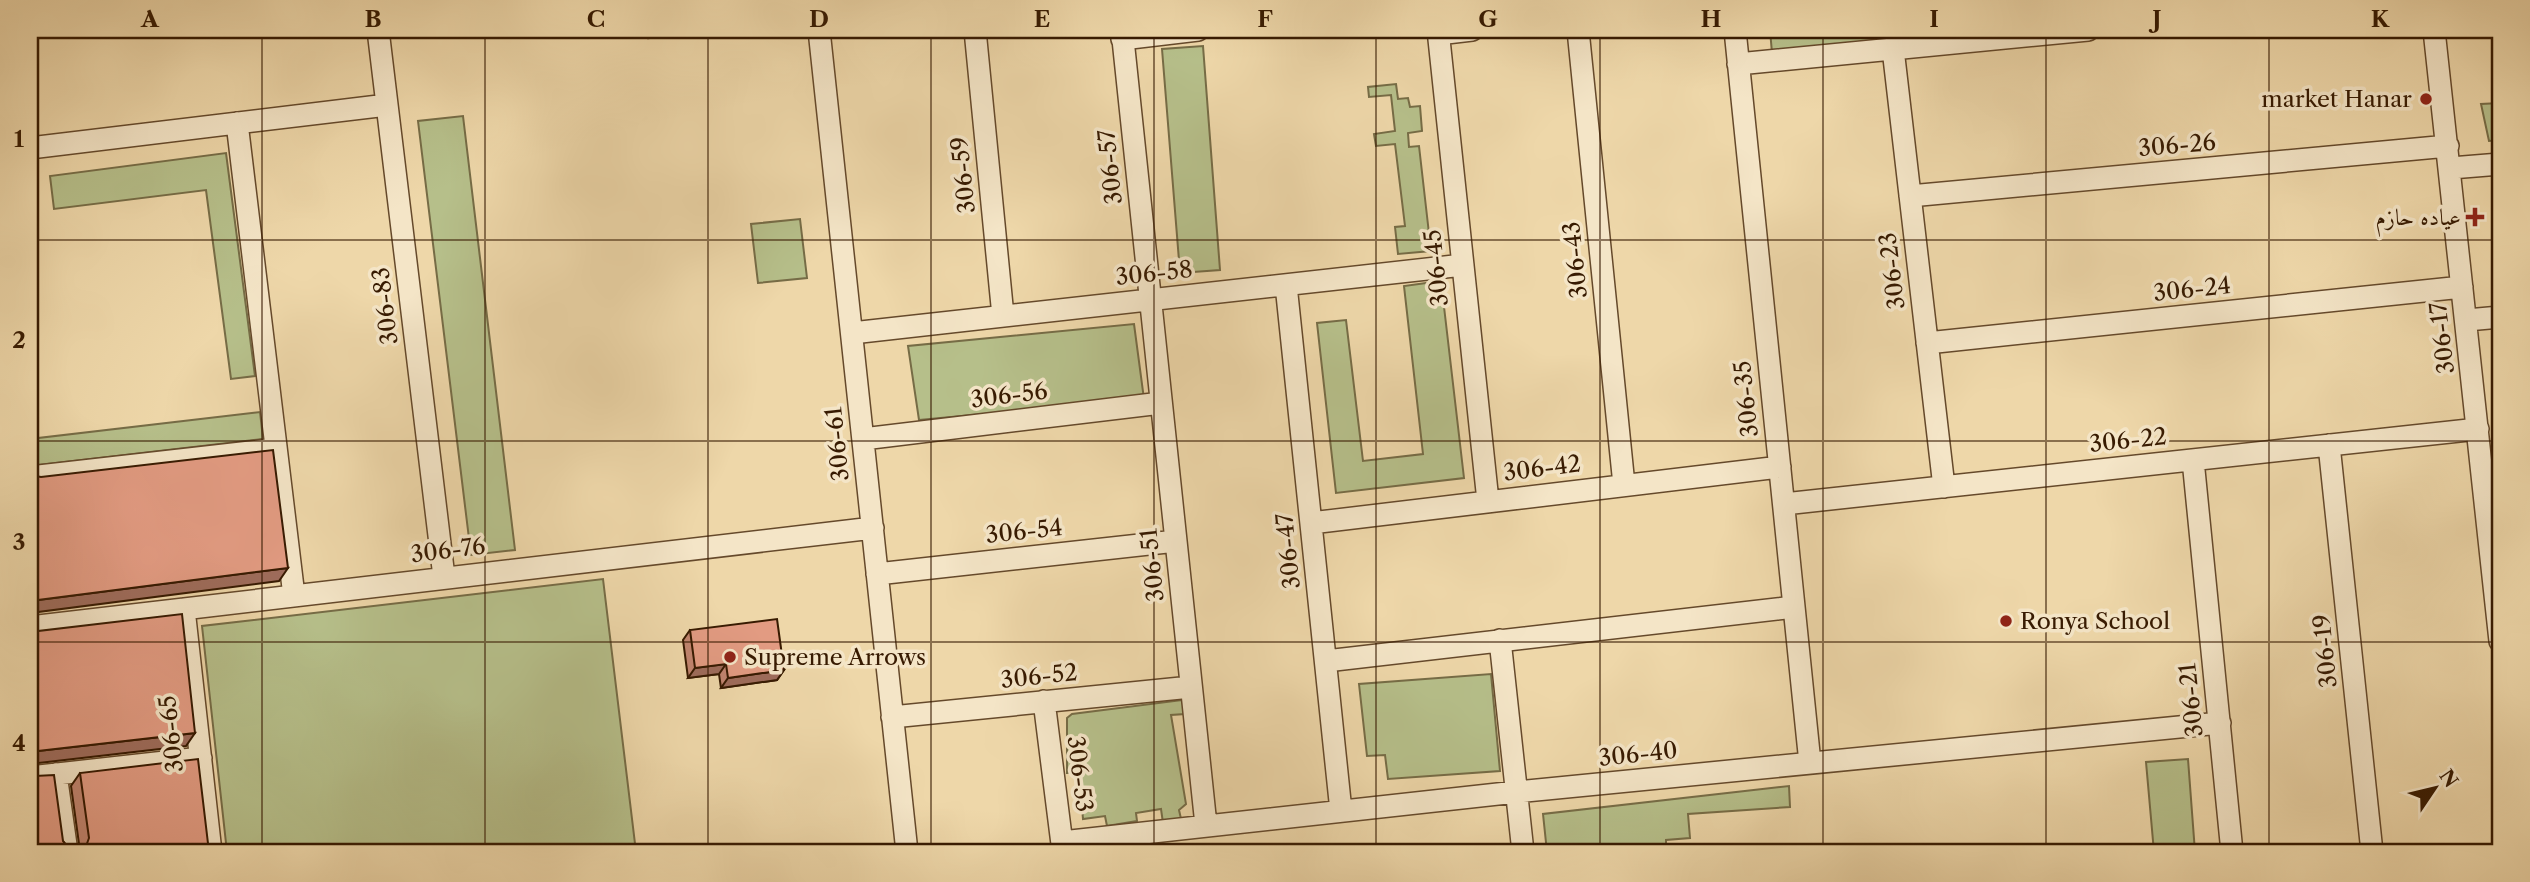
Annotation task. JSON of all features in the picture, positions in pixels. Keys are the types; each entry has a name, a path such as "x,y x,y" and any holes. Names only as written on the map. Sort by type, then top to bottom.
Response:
{"street":[{"name":"306-83","path":"378,30 444,576"},
{"name":"306-61","path":"820,30 907,852"},
{"name":"306-59","path":"975,30 1003,316"},
{"path":"1122,34 1198,30"},
{"path":"1438,32 1472,30"},
{"name":"306-43","path":"1578,30 1624,485"},
{"name":"306-35","path":"1735,30 1811,763"},
{"path":"1738,64 2088,30"},
{"name":"306-17","path":"2434,30 2500,641"},
{"name":"306-45","path":"1438,32 1488,501"},
{"name":"306-57","path":"1122,34 1150,300"},
{"name":"306-23","path":"1893,49 1944,487"},
{"path":"30,148 387,105"},
{"path":"237,123 294,596"},
{"name":"306-26","path":"1910,196 2448,146"},
{"path":"2451,168 2500,163"},
{"name":"306-58","path":"852,333 1462,265"},
{"name":"306-47","path":"1286,285 1341,811"},
{"name":"306-24","path":"1927,343 2462,287"},
{"name":"306-51","path":"1150,300 1206,825"},
{"path":"2467,320 2500,317"},
{"name":"306-56","path":"863,439 1161,403"},
{"name":"306-22","path":"1784,504 2478,429"},
{"name":"306-19","path":"2329,445 2372,852"},
{"path":"30,477 276,449"},
{"name":"306-21","path":"2193,460 2232,852"},
{"name":"306-42","path":"1311,523 1780,467"},
{"name":"306-76","path":"30,627 444,576 873,528"},
{"name":"306-54","path":"877,574 1176,541"},
{"path":"1326,661 1794,607"},
{"name":"306-65","path":"184,609 211,852"},
{"path":"1500,640 1523,852"},
{"name":"306-52","path":"892,717 1191,687"},
{"name":"306-53","path":"1044,701 1063,847"},
{"name":"306-40","path":"1063,847 1206,825 2220,723"},
{"path":"30,777 201,758"},
{"path":"57,774 67,852"}],"green space":[{"path":"1770,30 1992,30 1772,53"},
{"path":"1203,46 1220,270 1180,273 1162,49"},
{"path":"1396,84 1398,99 1408,98 1410,107 1420,106 1422,131 1408,133 1409,147 1419,146 1431,251 1398,254 1395,227 1405,226 1395,144 1376,146 1374,134 1395,131 1391,95 1369,97 1368,87"},
{"path":"2500,103 2500,140 2489,141 2481,104"},
{"path":"463,116 515,550 471,555 418,121"},
{"path":"226,153 255,376 231,379 206,190 54,209 50,176"},
{"path":"800,219 807,278 758,283 751,224"},
{"path":"1441,281 1464,478 1336,493 1317,323 1346,320 1363,461 1423,454 1404,286"},
{"path":"1134,324 1144,399 919,420 908,346"},
{"path":"260,412 263,439 30,466 30,439"},
{"path":"603,579 636,852 227,852 202,626"},
{"path":"1491,674 1500,771 1388,779 1385,755 1367,756 1359,684"},
{"path":"1182,700 1185,714 1171,715 1186,804 1179,810 1182,823 1163,823 1161,809 1136,813 1137,821 1107,826 1105,816 1083,819 1079,773 1067,773 1067,718 1072,714"},
{"path":"2188,759 2195,852 2154,852 2146,762"},
{"path":"1789,786 1790,807 1688,814 1690,838 1666,840 1666,852 1605,852 1604,847 1583,848 1583,852 1547,852 1543,814"}],"building":[{"path":"273,450 288,568 30,601 30,475 41,477"},
{"path":"182,614 195,733 38,751 30,756 30,632"},
{"name":"Supreme Arrows","path":"777,619 784,670 728,678 726,664 695,668 690,630"},
{"path":"198,759 209,852 77,852 85,849 89,838 80,773"},
{"path":"30,770 35,776 54,775 63,841 71,851 77,852 30,852"}],"place":[{"name":"market Hanar","path":"2426,99"},
{"name":"عياده حازم","path":"2475,217"},
{"name":"Ronya School","path":"2006,621"},
{"name":"Supreme Arrows","path":"730,657"}]}
